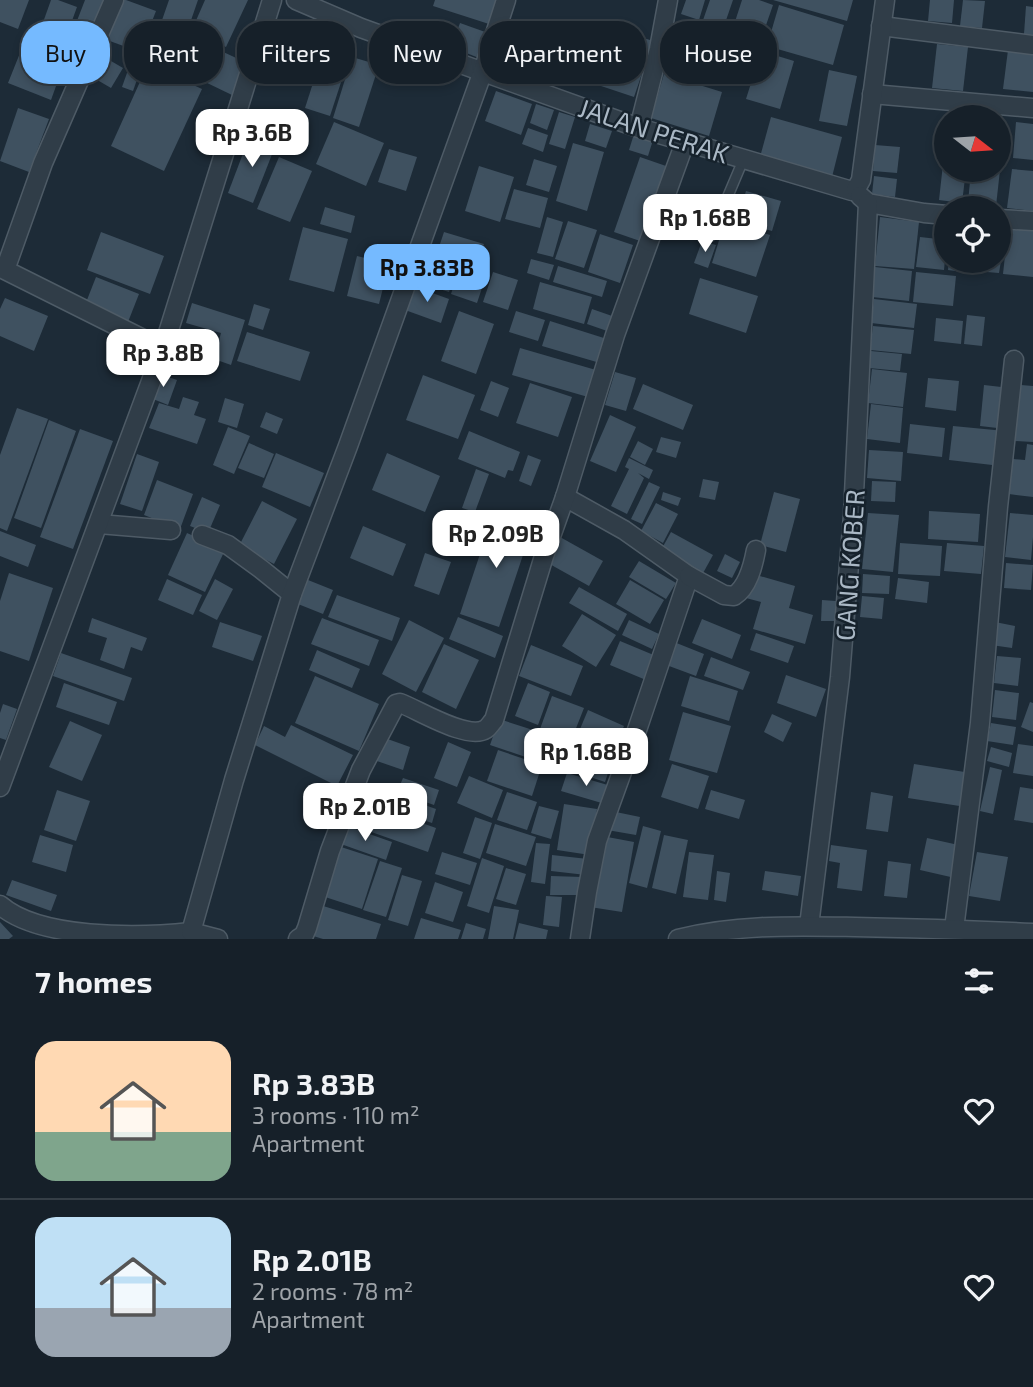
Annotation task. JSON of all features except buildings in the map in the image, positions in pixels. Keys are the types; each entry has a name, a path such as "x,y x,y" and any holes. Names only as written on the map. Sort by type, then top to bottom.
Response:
{"street":[{"path":"114,0 43,163 2,275 163,349"},
{"path":"0,787 163,349 272,0"},
{"name":"JALAN PERAK","path":"296,0 361,29 480,70"},
{"path":"499,21 506,0"},
{"path":"639,128 668,0"},
{"name":"GANG KOBER","path":"809,926 840,677 852,528 861,180 885,0"},
{"path":"881,26 1033,45"},
{"path":"191,932 234,780 292,594 480,79"},
{"name":"JALAN PERAK","path":"519,84 639,128 862,196 934,214"},
{"path":"872,94 1033,108"},
{"path":"298,939 304,935 307,928 330,851 361,770 396,704 400,703 469,732 486,729 494,720 514,649 615,335 685,142"},
{"path":"1011,220 1033,221"},
{"path":"954,929 979,723 1014,360"},
{"path":"565,497 624,530 689,576 724,595 734,596 741,591 753,566 756,550"},
{"path":"99,524 171,530"},
{"path":"202,535 228,545 292,594"},
{"path":"580,939 597,841 689,576"},
{"path":"0,905 9,915 28,927 93,939 191,932 218,939"},
{"path":"678,939 703,932 809,926 1033,933"}],"lane":[{"path":"711,236 744,158"}]}
